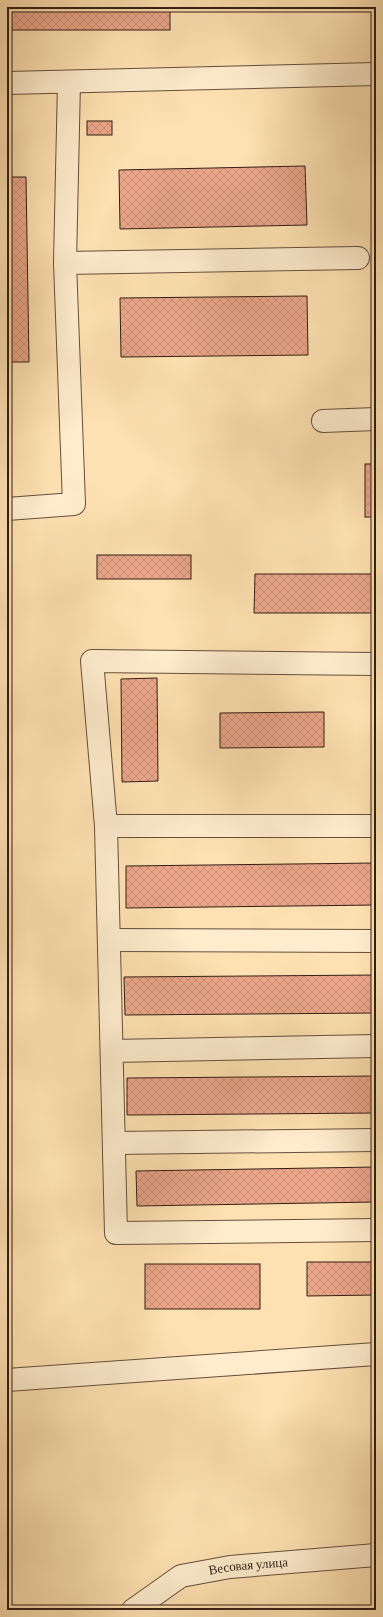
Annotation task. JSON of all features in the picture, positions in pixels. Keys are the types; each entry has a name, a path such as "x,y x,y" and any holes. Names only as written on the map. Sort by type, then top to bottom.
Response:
{"street":[{"path":"7,83 376,74"},
{"path":"7,508 74,504 65,263 70,82"},
{"path":"65,263 358,258"},
{"path":"323,421 376,420"},
{"path":"376,664 92,661 106,826 116,1233 376,1230"},
{"path":"106,826 376,826"},
{"path":"109,940 376,941"},
{"path":"112,1051 376,1046"},
{"path":"114,1143 376,1140"},
{"path":"7,1380 376,1354"},
{"name":"Весовая улица","path":"133,1610 135,1607 181,1576 230,1566 376,1555"}],"building":[{"path":"7,7 170,7 170,30 7,30"},
{"path":"87,121 112,121 112,135 87,135"},
{"path":"305,166 307,225 120,229 119,170"},
{"path":"7,177 26,177 29,362 7,362"},
{"path":"307,296 308,355 121,357 120,298"},
{"path":"365,464 376,464 376,517 365,517"},
{"path":"97,555 191,555 191,579 97,579"},
{"path":"255,574 376,574 376,613 254,613"},
{"path":"157,678 158,781 122,782 121,679"},
{"path":"324,712 324,747 220,748 220,713"},
{"path":"376,863 376,905 126,908 126,866"},
{"path":"376,975 376,1013 125,1015 124,977"},
{"path":"376,1076 376,1113 127,1115 127,1078"},
{"path":"376,1167 376,1202 137,1206 136,1171"},
{"path":"307,1262 376,1262 376,1295 307,1296"},
{"path":"145,1264 260,1264 260,1309 145,1309"}]}
